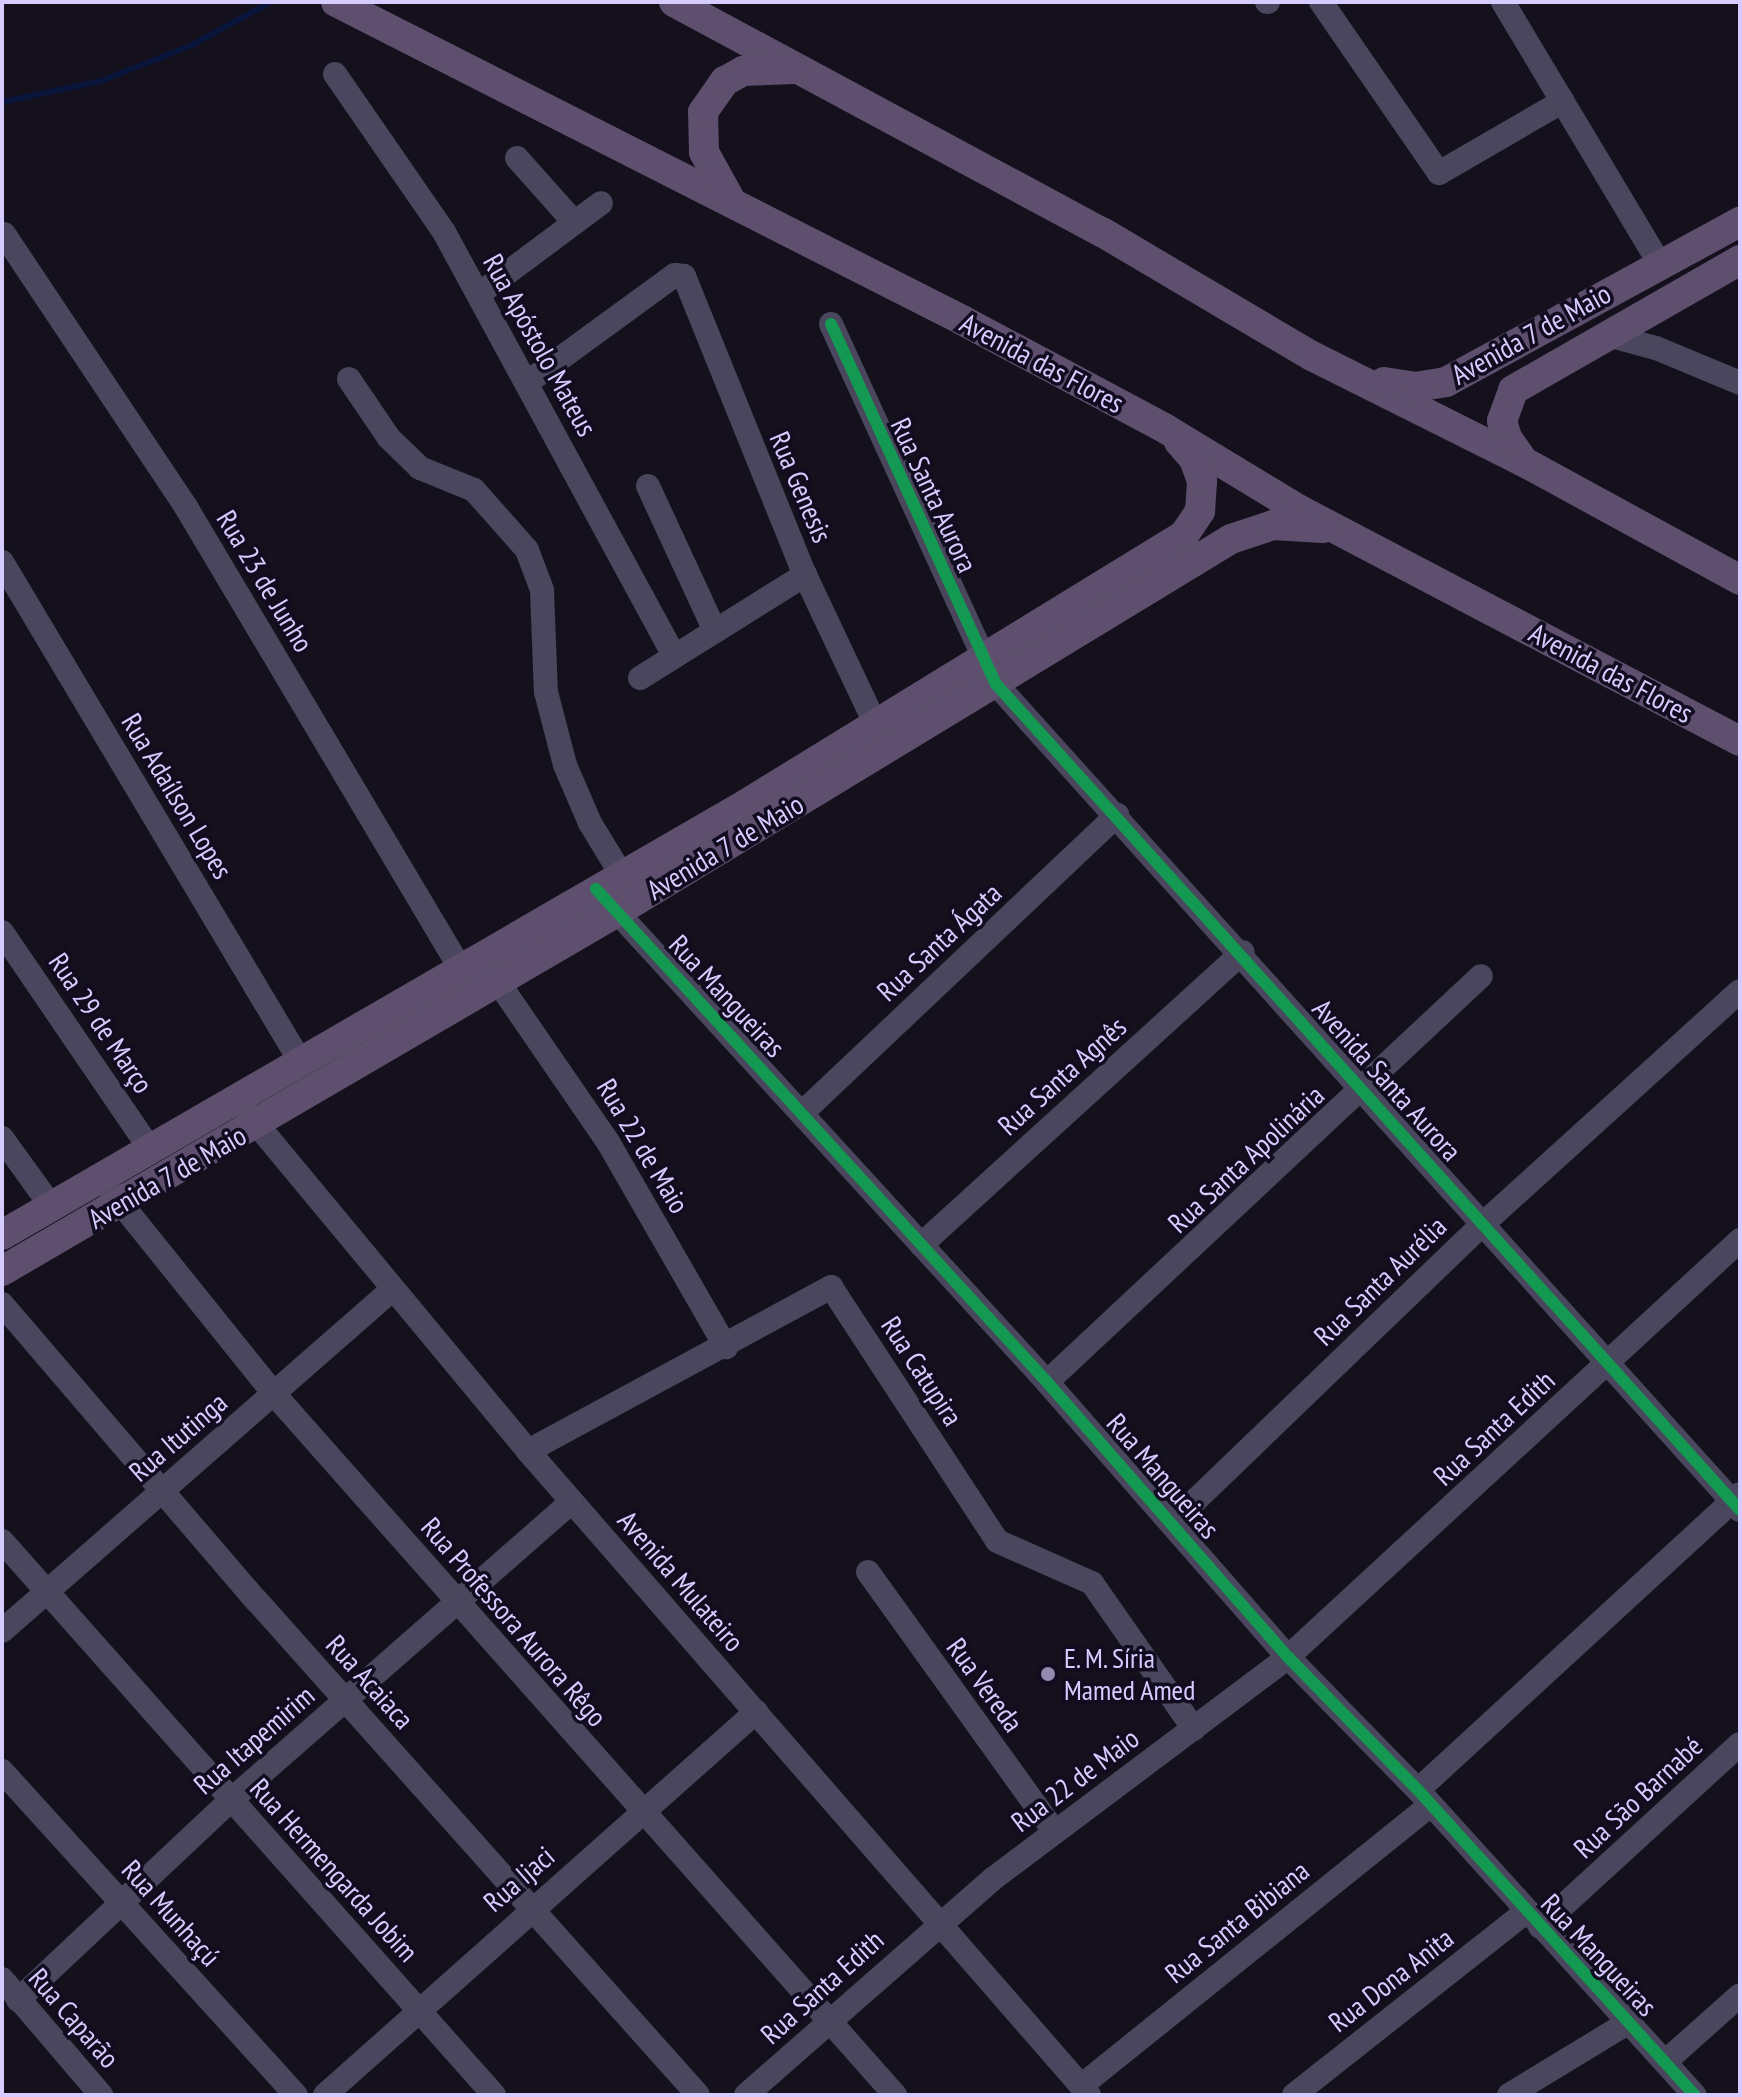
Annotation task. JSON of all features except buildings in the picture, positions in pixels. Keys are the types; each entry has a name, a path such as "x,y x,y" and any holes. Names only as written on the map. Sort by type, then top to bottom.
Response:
{"main road":[{"name":"Avenida das Flores","path":"336,2 732,202 1166,429 1298,509 1740,741"},
{"path":"674,2 1090,225 1312,356 1524,462 1740,580"},
{"path":"732,202 704,152 703,112 725,81 743,71 801,70"},
{"name":"Avenida 7 de Maio","path":"1312,356 1396,386 1446,382 1659,263 1740,222"},
{"name":"Avenida 7 de Maio","path":"1524,462 1507,438 1504,403 1513,390 1740,260"},
{"name":"Avenida 7 de Maio","path":"2,1271 257,1125 617,912 990,673 1193,525 1203,496 1199,469 1166,429"},
{"name":"Avenida 7 de Maio","path":"2,1235 876,725 990,673 1250,528 1302,524 1373,546"}],"street":[{"path":"1321,2 1439,173 1563,101"},
{"path":"1503,2 1659,263"},
{"name":"Rua Apóstolo Mateus","path":"335,74 444,232 674,656"},
{"path":"517,158 574,222"},
{"path":"479,294 601,203"},
{"name":"Rua 23 de Junho","path":"4,234 186,507 460,968"},
{"name":"Rua Genesis","path":"528,382 675,275 688,283 805,575 876,725"},
{"name":"Rua Santa Aurora","path":"831,324 990,673"},
{"path":"1607,335 1656,348 1740,383"},
{"name":"Rua Mangueiras","path":"349,379 389,438 420,468 474,490 527,550 542,590 546,692 565,765 590,823 617,912 1047,1382 1173,1522 1288,1657 1424,1798 1695,2095"},
{"path":"648,486 715,631"},
{"name":"Rua Adaílson Lopes","path":"2,562 300,1061"},
{"path":"640,678 805,575"},
{"name":"Avenida Santa Aurora","path":"990,673 1737,1501"},
{"name":"Rua Santa Ágata","path":"802,1113 1117,815"},
{"name":"Rua 29 de Março","path":"2,932 150,1149"},
{"name":"Rua Santa Agnês","path":"921,1245 1243,952"},
{"name":"Rua Santa Apolinária","path":"1047,1382 1364,1091 1481,976"},
{"name":"Rua 22 de Maio","path":"498,982 608,1142 726,1347"},
{"name":"Rua Santa Aurélia","path":"1173,1522 1484,1223 1740,991"},
{"name":"Avenida Mulateiro","path":"236,1098 528,1451 1085,2090"},
{"path":"2,1138 51,1206"},
{"name":"Rua Professora Aurora Rêgo","path":"101,1177 274,1394 455,1602 895,2095"},
{"name":"Rua Santa Edith","path":"1288,1657 1740,1240"},
{"name":"Rua Catupira","path":"528,1451 726,1347 831,1287 997,1541 1092,1583 1194,1729"},
{"name":"Rua Itutinga","path":"2,1631 393,1289"},
{"name":"Rua Acaiaca","path":"2,1304 162,1491 698,2095"},
{"name":"Rua Santa Bibiana","path":"1085,2090 1424,1798 1737,1501"},
{"name":"Rua Itapemirim","path":"18,2000 231,1800 572,1502"},
{"name":"Rua Hermengarda Jobim","path":"2,1541 494,2095"},
{"name":"Rua Vereda","path":"868,1572 1055,1832"},
{"name":"Rua 22 de Maio","path":"938,1924 1288,1657"},
{"name":"Rua Ijaci","path":"325,2095 530,1908 756,1712"},
{"name":"Rua São Barnabé","path":"1533,1919 1740,1744"},
{"name":"Rua Munhaçú","path":"2,1771 296,2095"},
{"name":"Rua Dona Anita","path":"1294,2095 1533,1919"},
{"name":"Rua Santa Edith","path":"746,2095 938,1924"},
{"name":"Rua Caparão","path":"2,1979 101,2095"},
{"path":"1666,2061 1740,1995"},
{"path":"1509,2095 1629,2022"}],"waterway":[{"path":"2,102 101,81 192,45 271,2"}],"cycle path":[{"path":"831,324 996,684 1740,1510"},
{"path":"596,889 1047,1382 1288,1657 1418,1790 1695,2095"}],"place":[{"name":"E. M. Síria Mamed Amed","path":"1048,1674"}]}
